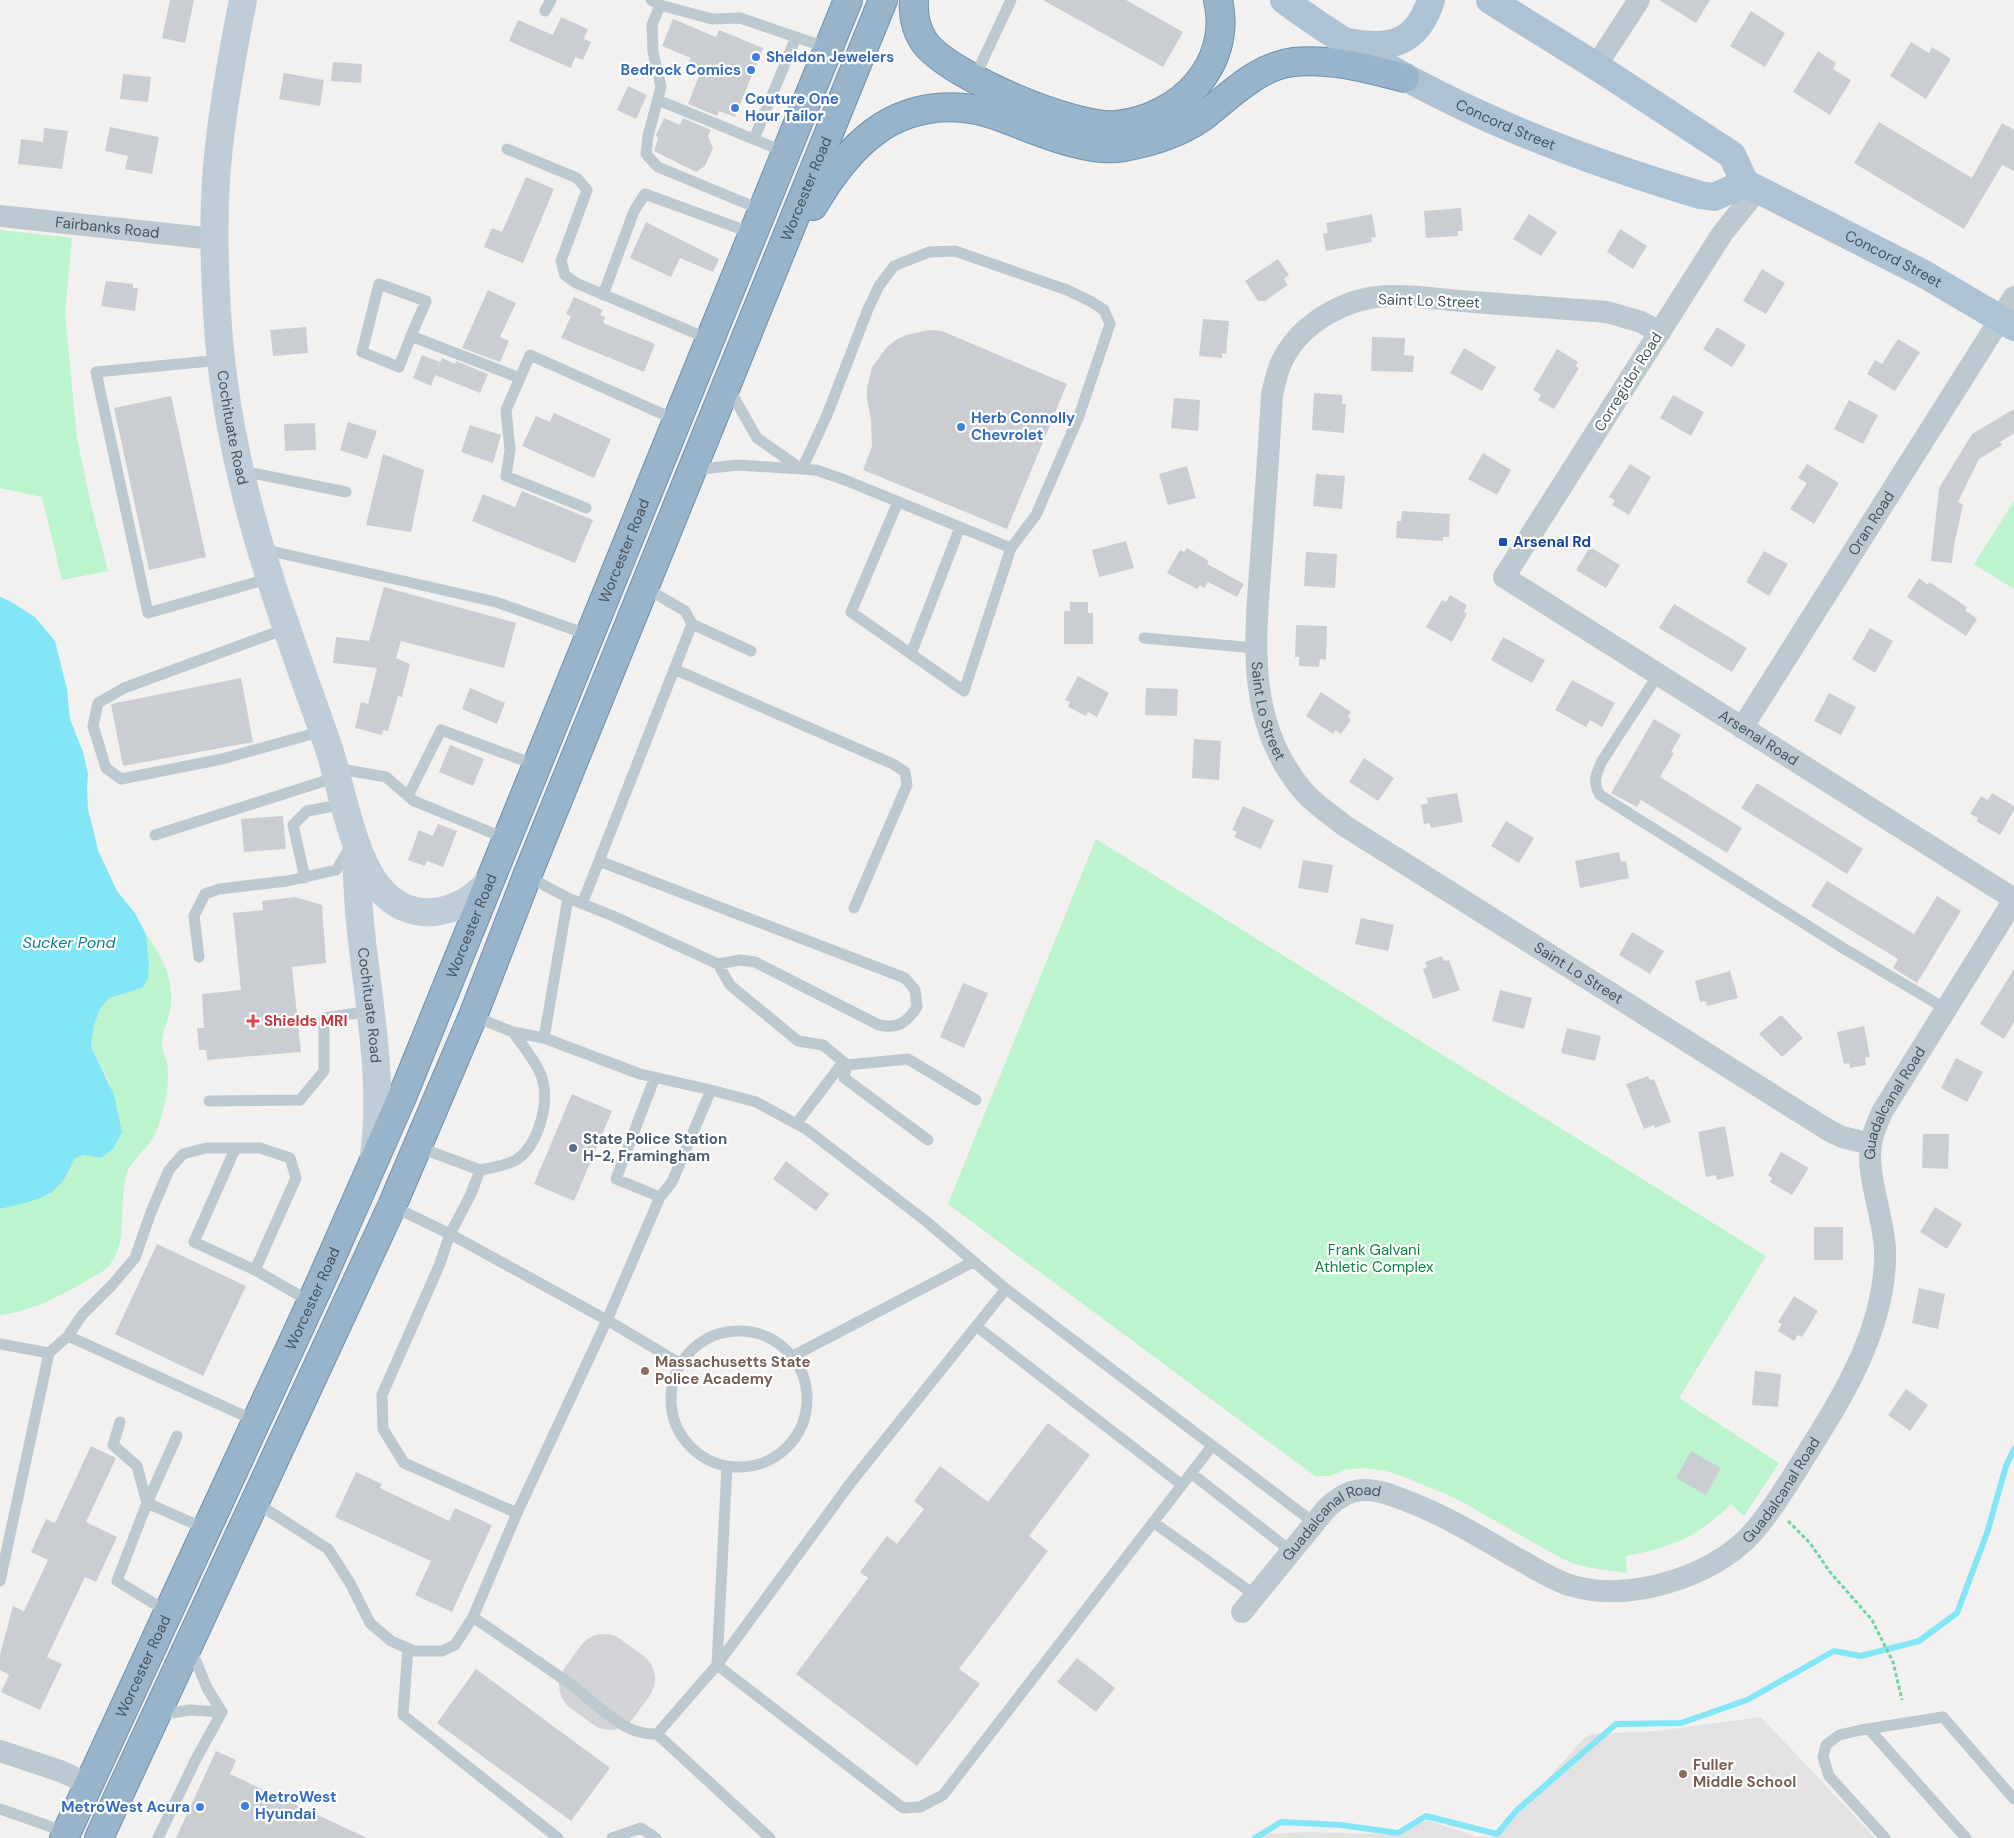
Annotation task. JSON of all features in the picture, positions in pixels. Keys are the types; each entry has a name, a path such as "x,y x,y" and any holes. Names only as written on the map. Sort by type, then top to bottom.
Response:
{"highway":[{"name":"Worcester Road","path":"65,1836 372,1168 432,1027 506,839 848,0"},
{"name":"Worcester Road","path":"99,1838 418,1148 883,0"},
{"path":"914,0 915,20 919,33 926,44 952,66 974,79 1049,110 1087,122 1116,125 1144,119 1169,108 1192,90 1210,66 1218,41 1221,13 1218,0"},
{"path":"766,288 823,188 842,161 864,139 889,122 912,112 938,108 964,108 990,114 1070,142 1121,148 1175,134 1200,118 1228,94 1251,78 1272,68 1293,62 1343,64 1405,78"}],"main road":[{"name":"Cochituate Road","path":"243,0 221,131 216,174 214,239 221,360 230,420 240,471 261,549 323,730 356,841 371,876 379,888 389,898 403,907 421,912 436,913 452,908 480,891 489,882"},
{"name":"Concord Street","path":"1284,0 1342,40 1405,78 1448,101 1534,138 1665,184 1714,197 1751,186 1924,274 2010,314"},
{"path":"1342,40 1379,46 1397,43 1415,32 1426,16 1431,0"},
{"path":"1490,0 1596,66 1732,155 1751,186"},
{"name":"Cochituate Road","path":"356,841 361,931 378,1098 377,1129 372,1168"}],"street":[{"path":"1596,66 1638,0"},
{"name":"Corregidor Road","path":"1504,578 1751,186"},
{"name":"Fairbanks Road","path":"0,216 214,239"},
{"name":"Saint Lo Street","path":"1660,332 1642,322 1608,312 1402,297 1368,299 1346,304 1328,313 1311,325 1296,339 1284,358 1276,377 1272,395 1255,648 1261,703 1277,752 1300,787 1324,811 1828,1130 1842,1137 1871,1144"},
{"name":"Oran Road","path":"1742,728 2010,314"},
{"name":"Arsenal Road","path":"1504,578 2014,900"},
{"name":"Guadalcanal Road","path":"1248,1604 1313,1522 1336,1499 1362,1490 1377,1491 1445,1517 1547,1575 1588,1590 1609,1592 1649,1587 1688,1576 1726,1556 1742,1543 1773,1507 1838,1404 1862,1355 1880,1302 1884,1275 1884,1249 1882,1223 1870,1162 1871,1144 1875,1128 1882,1112 2014,900"},
{"path":"0,1751 60,1771 89,1784"}],"lane":[{"path":"545,11 550,0"},
{"path":"974,79 1012,0"},
{"path":"757,222 658,167 646,154 648,136 662,87 653,52 652,25 655,3 712,19 740,18 828,48"},
{"path":"754,139 796,37"},
{"path":"658,100 785,152"},
{"path":"507,150 577,178 587,190 561,261 565,275 576,283 709,340"},
{"path":"603,295 634,211 645,194 757,222"},
{"path":"802,469 827,415 868,309 879,286 894,266 929,252 955,251 1066,290 1104,310 1110,324 1079,416 1036,515 1011,548 964,691 851,612 898,502"},
{"path":"379,284 426,302 411,336 399,367 362,352 379,284"},
{"path":"411,336 520,378"},
{"path":"586,508 506,476 510,450 506,410 530,355 676,420"},
{"path":"221,360 96,372 148,613 270,578"},
{"path":"726,385 758,438 802,469"},
{"path":"692,470 738,465 816,470 1011,548"},
{"path":"240,471 346,492"},
{"path":"911,654 960,527"},
{"path":"261,549 496,602 589,635"},
{"path":"644,587 685,610 692,624 751,651"},
{"path":"582,904 692,624"},
{"path":"288,628 124,688 98,704 93,726 106,768 121,778 222,759 323,730"},
{"path":"1144,638 1255,648"},
{"path":"674,669 885,760 905,772 907,785 854,908"},
{"path":"1658,675 1602,761 1596,774 1594,785 1600,795 1843,948 1946,1009"},
{"path":"408,796 441,730 536,765"},
{"path":"155,835 336,772 386,777 414,801 506,839"},
{"path":"305,878 293,825 307,811 345,804"},
{"path":"199,957 194,916 205,894 219,889 305,878 336,870 356,841"},
{"path":"527,876 568,898 718,964 740,960 755,962 878,1025 891,1028 908,1020 917,1007 915,990 905,978 599,861"},
{"path":"544,1038 568,898"},
{"path":"718,964 730,984 798,1041 823,1045 845,1064 908,1059 976,1100"},
{"path":"209,1101 300,1100 324,1071 324,1018 370,1011"},
{"path":"473,1016 513,1032 544,1038 640,1074 756,1102 806,1129 927,1222 1006,1289 1313,1522"},
{"path":"418,1148 480,1170 514,1161 532,1144 542,1121 545,1098 542,1079 532,1058 513,1032"},
{"path":"796,1124 845,1064"},
{"path":"845,1064 844,1078 928,1140"},
{"path":"655,1077 616,1179 660,1197"},
{"path":"254,1502 328,1549 350,1583 370,1623 391,1641 414,1651 442,1651 455,1645 473,1618 660,1197 672,1182 711,1090"},
{"path":"0,1581 49,1353 68,1336 82,1314 112,1286 135,1258 151,1212 169,1170 183,1154 206,1148 260,1148 290,1158 296,1178 255,1270"},
{"path":"235,1149 194,1242 255,1270 311,1302"},
{"path":"480,1170 471,1194 450,1234 439,1266 382,1395 383,1429 404,1462 518,1514"},
{"path":"392,1206 450,1234 607,1320 681,1364"},
{"path":"792,1356 973,1262"},
{"path":"473,1618 569,1682 611,1718 644,1735 657,1734 717,1665 852,1481 1006,1289"},
{"path":"976,1326 1182,1484"},
{"path":"735,1331 756,1333 777,1342 792,1356 804,1377 807,1400 803,1423 791,1443 773,1458 751,1466 728,1466 707,1459 690,1446 677,1428 672,1407 673,1385 681,1364 695,1347 714,1336 735,1331"},
{"path":"68,1336 256,1421"},
{"path":"0,1344 49,1353"},
{"path":"120,1422 113,1445 136,1466 147,1503 206,1529"},
{"path":"168,1613 117,1581 147,1503 177,1436"},
{"path":"717,1665 881,1793 903,1808 920,1808 943,1796 1212,1446"},
{"path":"717,1665 728,1466"},
{"path":"1191,1474 1290,1550"},
{"path":"1153,1522 1248,1604"},
{"path":"189,1644 207,1688 222,1712"},
{"path":"408,1648 403,1715 558,1838"},
{"path":"156,1716 190,1710 222,1712"},
{"path":"158,1838 196,1759 222,1712"},
{"path":"1885,1838 1829,1776 1823,1757 1826,1745 1839,1735 1943,1717 2014,1799"},
{"path":"1869,1729 1966,1838"},
{"path":"657,1734 770,1838"},
{"path":"0,1809 46,1825 65,1836"},
{"path":"612,1838 641,1828 656,1838"}],"path":[{"path":"1773,1507 1810,1543 1830,1572 1872,1620 1893,1662 1902,1700"}],"shaded area":[{"name":"Fuller Middle School","path":"1761,1717 1875,1838 1252,1838 1265,1834 1310,1832 1398,1833 1428,1820 1474,1836 1493,1837 1510,1822 1583,1739 1592,1734 1657,1731"}],"green space":[{"path":"0,230 72,238 65,314 77,438 91,505 108,571 62,580 42,497 0,488"},
{"path":"2014,501 2014,589 1974,564"},
{"name":"Frank Galvani Athletic Complex","path":"1096,839 1766,1256 1679,1398 1779,1463 1744,1516 1731,1504 1707,1525 1683,1539 1670,1545 1626,1556 1627,1573 1574,1564 1455,1498 1402,1476 1382,1470 1361,1468 1345,1470 1330,1476 1315,1476 948,1204"},
{"path":"146,934 163,962 170,982 171,1004 163,1032 162,1044 168,1067 168,1084 162,1115 154,1136 132,1163 126,1176 119,1247 107,1268 59,1296 24,1310 0,1315 0,1209 49,1195 69,1171 74,1159 84,1155 102,1158 122,1132 109,1082 91,1046 94,1025 100,1009 109,998 142,988 149,963"}],"water":[{"name":"Sucker Pond","path":"0,597 35,617 55,641 67,689 70,719 83,752 88,774 88,809 98,850 117,891 135,913 146,934 149,963 148,979 142,988 109,998 100,1009 94,1025 91,1046 114,1095 122,1132 113,1149 101,1158 84,1155 74,1159 61,1183 46,1196 0,1209"}],"building":[{"path":"170,0 194,0 185,43 162,38"},
{"path":"1043,0 1126,0 1183,32 1163,67"},
{"path":"1659,0 1710,0 1696,23"},
{"path":"1751,11 1785,33 1765,67 1730,46"},
{"path":"561,17 588,29 584,39 591,42 583,60 575,57 571,68 509,41 518,20 553,35"},
{"path":"673,19 716,37 719,30 763,48 735,117 719,111 717,116 688,104 701,71 687,65 691,58 662,46"},
{"path":"1911,42 1929,53 1932,47 1951,59 1926,99 1890,76"},
{"path":"1818,51 1836,63 1833,69 1851,80 1830,115 1793,92"},
{"path":"333,62 362,64 361,83 331,81"},
{"path":"284,73 324,80 320,106 279,99"},
{"path":"123,74 151,77 148,102 120,99"},
{"path":"628,86 647,95 636,119 617,110"},
{"path":"664,118 680,125 683,118 711,130 708,136 713,148 705,166 696,172 654,151 658,138 656,135"},
{"path":"1879,122 1972,178 2002,123 2014,130 2014,171 2002,165 1964,229 1854,163"},
{"path":"110,127 159,137 152,174 125,169 128,156 105,151"},
{"path":"44,128 68,131 62,169 18,164 21,139 43,142"},
{"path":"526,177 554,189 523,263 484,247 492,228 502,232"},
{"path":"1461,208 1463,231 1458,231 1458,236 1426,238 1424,211"},
{"path":"1372,214 1376,237 1371,238 1372,242 1326,251 1323,234 1328,233 1326,223"},
{"path":"1529,214 1557,232 1541,256 1513,239"},
{"path":"646,222 719,259 713,272 680,258 671,277 630,258"},
{"path":"1620,229 1647,246 1633,269 1607,252"},
{"path":"1278,259 1289,275 1284,279 1288,285 1265,301 1258,301 1245,281"},
{"path":"1762,269 1785,283 1766,314 1743,301"},
{"path":"106,281 133,284 133,288 138,288 135,311 101,306"},
{"path":"488,290 516,303 500,337 509,341 500,362 462,348"},
{"path":"574,297 603,310 600,315 605,317 603,323 655,344 644,372 561,338 571,316 566,314"},
{"path":"1203,319 1229,321 1226,354 1222,353 1222,358 1199,356"},
{"path":"306,327 308,353 273,356 270,330"},
{"path":"1717,327 1746,345 1732,367 1703,349"},
{"name":"Herb Connolly Chevrolet","path":"929,330 942,331 1067,384 1007,529 863,470 872,446 867,387 872,367 887,347 896,340 906,335"},
{"path":"1372,337 1405,338 1404,355 1414,356 1413,372 1371,371"},
{"path":"1898,339 1920,352 1895,391 1867,374 1875,360 1882,364"},
{"path":"1464,348 1496,367 1482,391 1450,373"},
{"path":"1557,349 1578,362 1576,366 1579,368 1554,409 1538,400 1541,395 1533,390"},
{"path":"422,355 440,362 431,386 413,378"},
{"path":"442,358 455,364 456,361 488,374 480,393 435,375"},
{"path":"1314,393 1342,395 1342,404 1346,404 1344,433 1312,430"},
{"path":"1673,395 1704,412 1691,436 1660,418"},
{"path":"171,396 206,557 149,570 114,408"},
{"path":"1174,398 1200,400 1198,431 1171,428"},
{"path":"1849,400 1878,415 1863,444 1834,429"},
{"path":"2014,409 2014,433 2000,442 2002,445 1979,459 1958,502 1963,505 1952,563 1931,561 1939,488 1972,434"},
{"path":"554,413 611,439 594,478 522,446 536,416 550,422"},
{"path":"348,422 377,431 367,459 340,450"},
{"path":"315,423 316,450 285,451 284,424"},
{"path":"470,425 501,435 493,463 461,452"},
{"path":"1483,453 1511,470 1497,495 1468,479"},
{"path":"383,454 424,470 411,532 366,525"},
{"path":"1630,464 1651,477 1629,515 1612,505 1615,500 1609,497"},
{"path":"1807,464 1839,483 1814,524 1790,509 1807,483 1798,478"},
{"path":"1187,466 1196,498 1168,505 1159,474"},
{"path":"1316,474 1345,476 1342,509 1313,506"},
{"path":"522,491 593,520 575,563 472,521 483,494 515,507"},
{"path":"1402,511 1450,514 1449,537 1443,537 1443,541 1396,538 1397,521 1401,521"},
{"path":"1126,541 1134,568 1099,577 1092,550"},
{"path":"1590,547 1620,565 1606,588 1576,570"},
{"path":"1187,548 1209,561 1207,564 1244,584 1237,597 1208,582 1204,588 1200,585 1197,589 1167,573 1180,550 1184,552"},
{"path":"1764,551 1788,564 1769,596 1746,582"},
{"path":"1306,552 1337,554 1335,588 1304,586"},
{"path":"1919,578 1928,585 1929,582 1967,607 1965,610 1977,619 1966,636 1907,597"},
{"path":"384,587 516,623 504,668 401,641 396,658 410,664 402,697 398,696 388,731 383,730 382,735 355,728 361,702 368,704 377,668 333,663 336,637 369,641"},
{"path":"1450,595 1467,605 1464,612 1467,614 1452,642 1426,627 1442,600 1446,602"},
{"path":"1070,602 1088,602 1088,613 1093,613 1093,644 1064,644 1064,611 1070,611"},
{"path":"1674,604 1747,648 1732,672 1659,628"},
{"path":"1296,625 1327,626 1326,660 1320,659 1319,667 1299,666 1299,657 1295,657"},
{"path":"1870,628 1893,641 1875,673 1852,659"},
{"path":"1503,637 1545,660 1532,683 1491,660"},
{"path":"1078,676 1109,693 1097,717 1088,712 1086,716 1068,707 1070,702 1065,700"},
{"path":"241,678 253,742 123,766 111,704"},
{"path":"1572,680 1615,703 1602,727 1590,720 1586,727 1555,710"},
{"path":"470,688 505,703 497,724 462,709"},
{"path":"1146,688 1178,689 1177,716 1145,715"},
{"path":"1321,692 1351,712 1348,717 1351,720 1341,734 1335,730 1333,734 1306,716"},
{"path":"1829,693 1856,707 1841,735 1814,721"},
{"path":"1654,719 1681,735 1671,752 1674,753 1660,777 1742,828 1727,853 1641,800 1637,807 1611,793"},
{"path":"1194,739 1221,741 1219,780 1192,778"},
{"path":"450,745 484,759 473,786 439,772"},
{"path":"1364,758 1394,778 1378,801 1349,782"},
{"path":"1757,783 1863,849 1847,874 1741,808"},
{"path":"1457,793 1463,822 1431,828 1429,823 1424,824 1421,805 1428,803 1427,798"},
{"path":"1992,793 2014,806 2014,810 2000,835 1976,821 1978,818 1970,814 1981,796 1988,800"},
{"path":"1243,806 1274,820 1261,849 1234,837 1237,832 1232,830"},
{"path":"283,816 286,849 244,852 241,819"},
{"path":"1506,821 1534,838 1519,863 1491,846"},
{"path":"438,824 457,831 443,867 427,861 425,866 408,860 419,830 433,836"},
{"path":"1619,852 1621,862 1626,861 1629,878 1580,888 1575,861"},
{"path":"1303,860 1333,865 1328,893 1298,888"},
{"path":"1827,881 1914,934 1937,896 1961,911 1917,983 1893,968 1898,959 1811,906"},
{"path":"295,897 322,905 326,963 292,967 301,1052 207,1060 206,1050 199,1050 197,1028 204,1028 202,994 241,990 233,913 263,910 262,901"},
{"path":"1361,918 1394,925 1388,951 1355,944"},
{"path":"1632,932 1664,951 1650,974 1619,955"},
{"path":"1442,956 1444,961 1449,960 1460,990 1433,999 1423,969 1427,967 1425,962"},
{"path":"2014,969 2014,1022 2004,1039 1980,1024"},
{"path":"1730,971 1738,998 1707,1006 1706,1001 1700,1002 1695,981"},
{"path":"963,983 988,993 964,1048 940,1037"},
{"path":"1500,990 1532,998 1524,1029 1492,1021"},
{"path":"1781,1015 1803,1038 1782,1057 1759,1034"},
{"path":"1864,1026 1870,1057 1865,1058 1866,1065 1850,1068 1849,1063 1844,1064 1837,1032"},
{"path":"1567,1028 1601,1036 1595,1061 1561,1053"},
{"path":"1956,1058 1983,1072 1967,1102 1941,1088"},
{"path":"1648,1076 1650,1080 1654,1079 1671,1122 1655,1128 1654,1125 1644,1129 1626,1084"},
{"name":"State Police Station H-2, Framingham","path":"572,1094 612,1111 574,1201 534,1184"},
{"path":"1725,1126 1734,1176 1717,1180 1716,1175 1706,1177 1698,1132"},
{"path":"1923,1134 1949,1134 1948,1169 1922,1168"},
{"path":"1781,1152 1809,1168 1792,1195 1770,1182 1772,1178 1768,1175"},
{"path":"786,1161 829,1194 816,1211 773,1179"},
{"path":"1935,1207 1962,1224 1947,1249 1920,1232"},
{"path":"1814,1227 1843,1227 1843,1260 1814,1260"},
{"path":"157,1244 246,1286 203,1376 115,1334"},
{"path":"1919,1288 1945,1294 1938,1329 1912,1323"},
{"path":"1794,1296 1818,1311 1802,1337 1798,1335 1794,1341 1778,1331 1782,1324 1778,1322"},
{"path":"1755,1371 1781,1374 1778,1407 1752,1405"},
{"path":"1906,1389 1928,1405 1910,1431 1888,1415"},
{"path":"1048,1423 1090,1455 1029,1536 1048,1551 959,1669 980,1684 917,1766 796,1674 868,1578 860,1572 887,1536 897,1544 924,1509 914,1501 940,1466 988,1502"},
{"path":"91,1446 116,1458 86,1522 117,1537 96,1582 85,1577 47,1657 62,1664 40,1710 1,1692 9,1675 0,1670 0,1655 13,1606 24,1611 48,1560 31,1552 46,1519 55,1523"},
{"path":"1691,1451 1721,1468 1706,1495 1676,1478"},
{"path":"356,1472 382,1484 380,1488 449,1521 455,1508 492,1525 452,1612 415,1595 431,1561 335,1517"},
{"path":"1077,1658 1115,1688 1096,1712 1057,1682"},
{"path":"476,1669 610,1768 571,1821 437,1723"},
{"name":"MetroWest Hyundai","path":"216,1751 236,1760 230,1774 367,1838 176,1838"}],"waterway":[{"path":"1255,1838 1281,1822 1341,1825 1398,1833 1426,1816 1497,1834 1517,1810 1616,1724 1681,1723 1747,1700 1834,1651 1861,1656 1919,1641 1957,1613 1987,1533 2006,1466 2014,1449"}],"taxiway":[{"path":"604,1663 626,1679 610,1701 588,1685 604,1663"}],"place":[{"name":"Sheldon Jewelers","path":"756,57"},
{"name":"Bedrock Comics","path":"751,70"},
{"name":"Couture One Hour Tailor","path":"735,108"},
{"name":"Herb Connolly Chevrolet","path":"961,427"},
{"name":"Arsenal Rd","path":"1503,542"},
{"name":"Shields MRI","path":"253,1021"},
{"name":"State Police Station H-2, Framingham","path":"573,1148"},
{"name":"Massachusetts State Police Academy","path":"645,1371"},
{"name":"Fuller Middle School","path":"1683,1774"},
{"name":"MetroWest Hyundai","path":"245,1806"},
{"name":"MetroWest Acura","path":"200,1807"}]}
